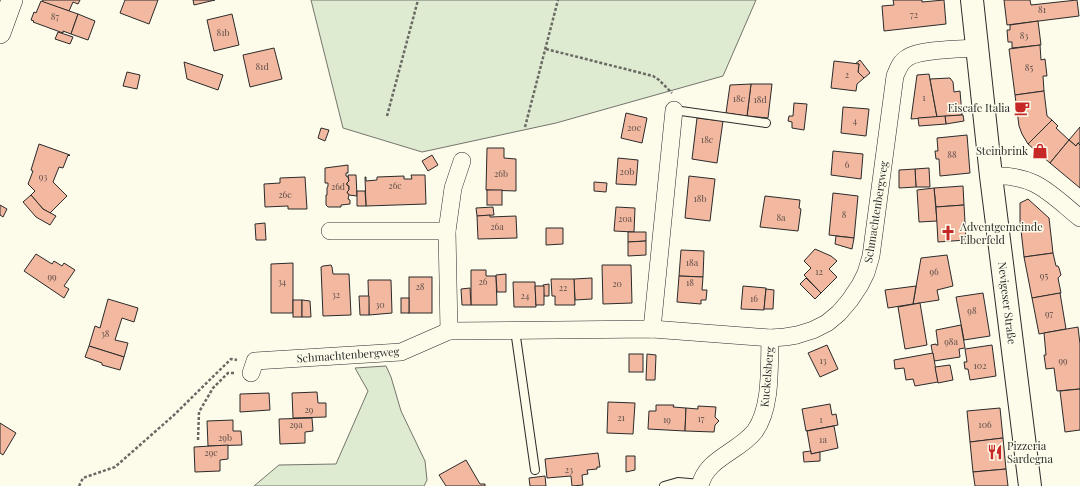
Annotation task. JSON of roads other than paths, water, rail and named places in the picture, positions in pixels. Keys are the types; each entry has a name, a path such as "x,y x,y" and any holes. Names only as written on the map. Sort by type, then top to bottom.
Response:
{"main road":[{"name":"Nevigeser Straße","path":"972,0 991,176 1030,486"}],"street":[{"path":"0,33 12,0"},
{"name":"Schmachtenbergweg","path":"251,373 256,361 401,352 449,331 652,329 770,338 797,335 827,323 839,313 850,300 866,273 871,256 895,76 900,64 907,58 917,53 978,48"},
{"path":"652,329 674,110"},
{"path":"449,331 447,231 453,188 462,161"},
{"path":"991,176 1007,175 1028,180 1040,185 1080,218"},
{"path":"330,231 447,231"},
{"name":"Kuckelsberg","path":"700,485 706,471 716,460 744,442 755,430 763,415 767,396 770,338"}],"lane":[{"path":"674,110 766,123"},
{"path":"514,330 535,470"},
{"path":"664,486 678,482 700,485"}],"place":[{"name":"Eiscafe Italia","path":"1022,108"},
{"name":"Steinbrink","path":"1040,151"},
{"name":"Adventgemeinde Elberfeld","path":"948,233"},
{"name":"Pizzeria Sardegna","path":"995,452"}]}
